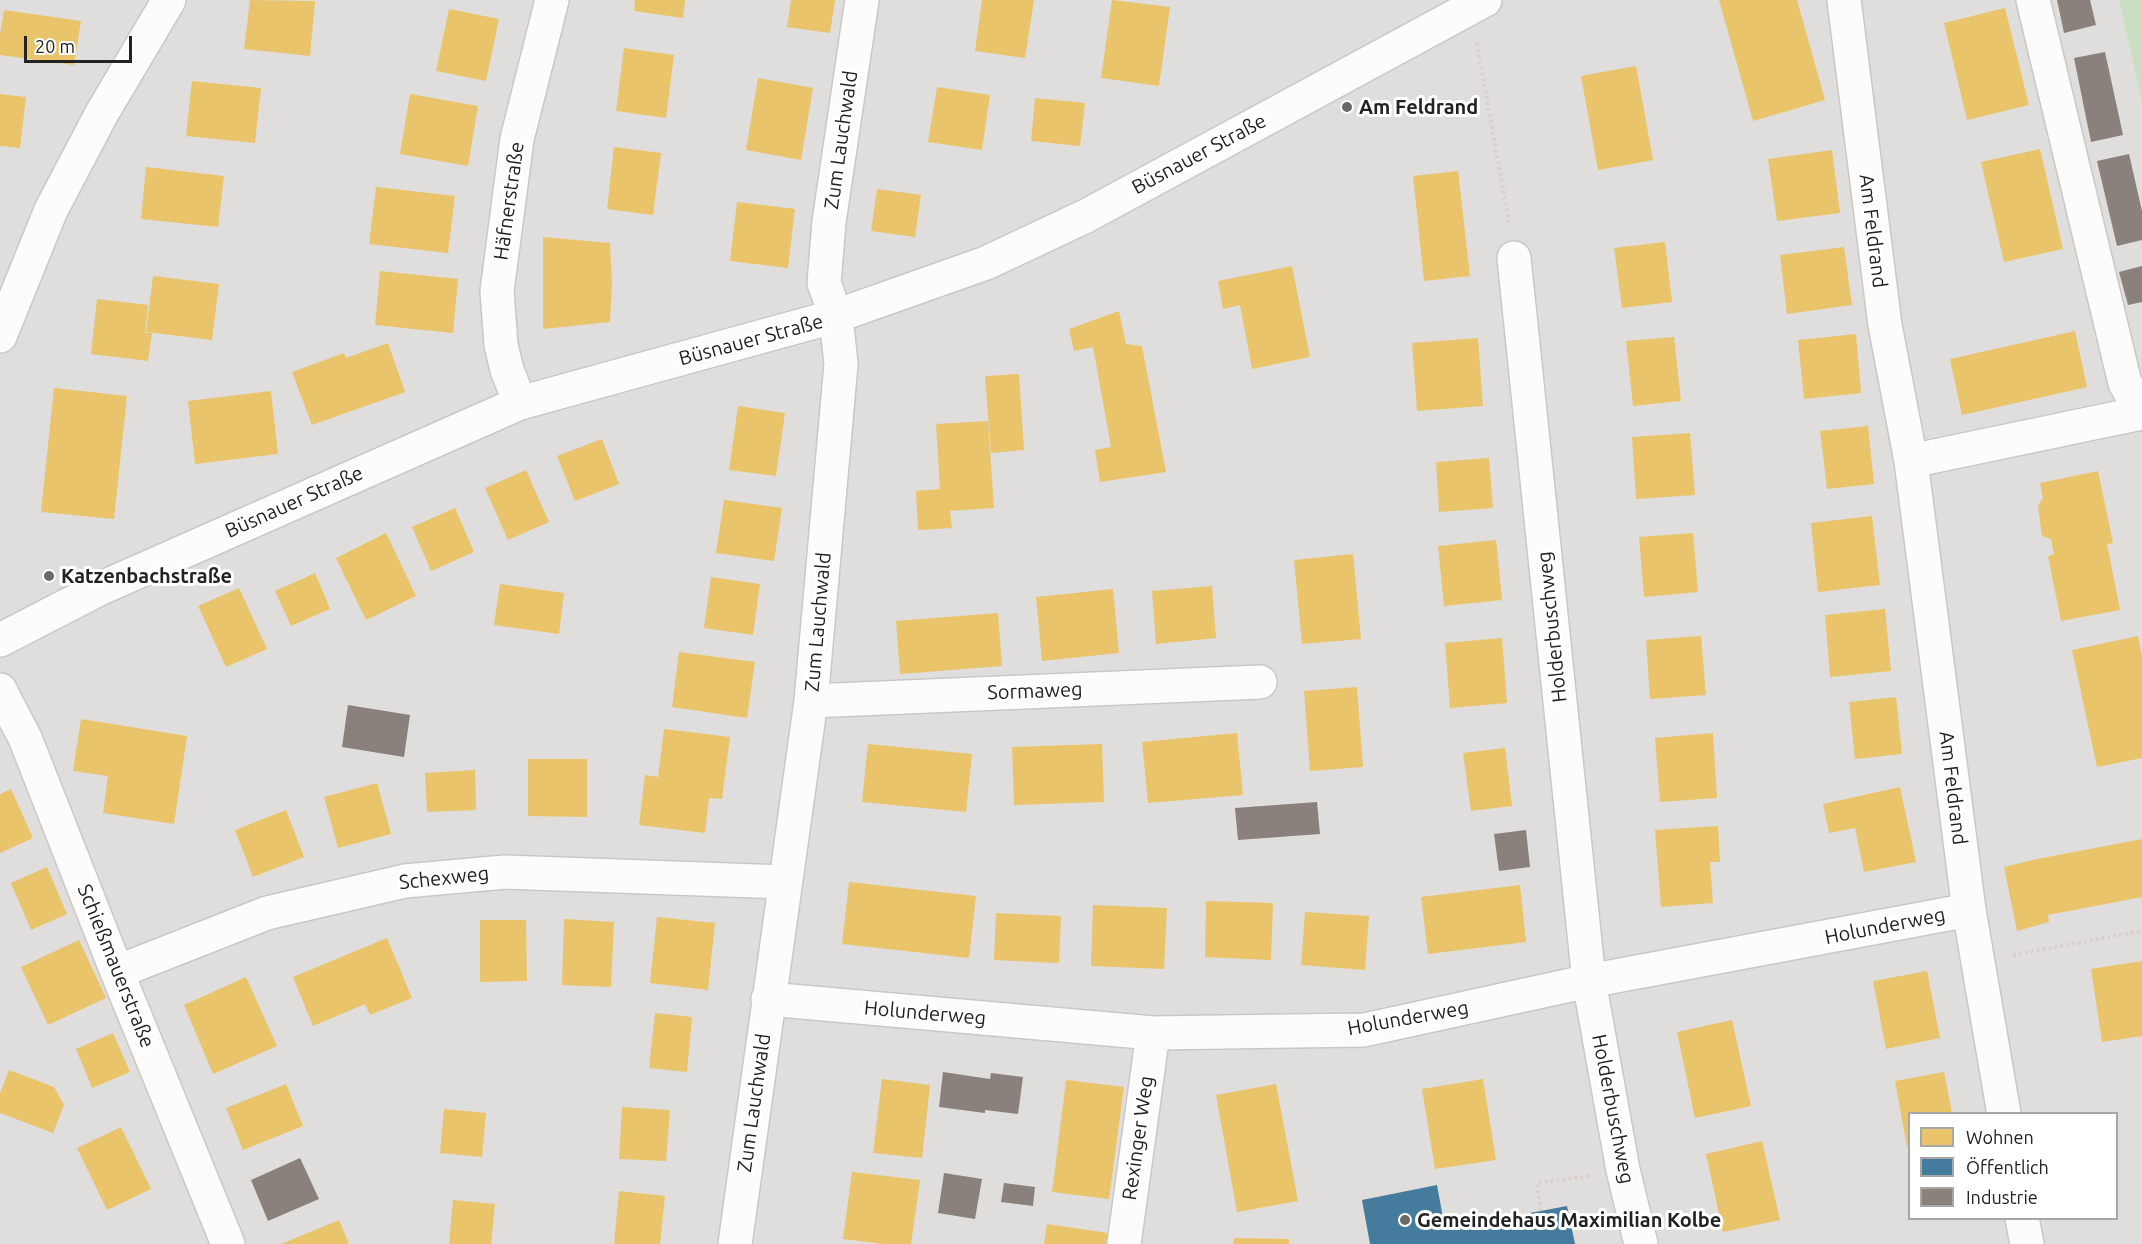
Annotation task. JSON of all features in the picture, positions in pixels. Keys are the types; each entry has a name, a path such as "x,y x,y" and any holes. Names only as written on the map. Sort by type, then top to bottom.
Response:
{"street":[{"path":"0,336 51,210 102,114 169,0"},
{"name":"Häfnerstraße","path":"520,403 507,370 501,345 497,291 517,139 552,0"},
{"name":"Zum Lauchwald","path":"735,1244 811,701 842,364 836,316 824,283 829,222 862,0"},
{"name":"Am Feldrand","path":"1844,0 1886,325 1911,461 1969,910 2004,1112"},
{"path":"1911,461 2142,413 2125,383 2033,0"},
{"name":"Büsnauer Straße","path":"0,640 89,594 520,403 836,316 986,263 1086,216 1476,5"},
{"name":"Holderbuschweg","path":"1514,258 1589,981 1623,1170 1641,1244"},
{"name":"Sormaweg","path":"811,701 1260,682"},
{"name":"Schießmauerstraße","path":"0,690 25,738 228,1244"},
{"name":"Schexweg","path":"117,972 267,913 405,881 505,872 785,882"},
{"name":"Holunderweg","path":"768,999 1153,1033 1364,1030 1589,981 1969,910"},
{"name":"Rexinger Weg","path":"1124,1244 1153,1033"},
{"path":"2022,1220 2027,1244"}],"path":[{"path":"1476,5 1477,41 1514,258"},
{"path":"1977,961 2142,931"},
{"path":"1541,1211 1537,1183 1578,1178"}],"shaded area":[{"path":"0,0 2119,0 2142,104 2142,1244 0,1244"}],"green space":[{"path":"2119,0 2142,0 2142,104"}],"building: Wohnen":[{"path":"250,0 315,1 310,56 244,49"},
{"path":"635,0 685,0 683,18 634,11"},
{"path":"791,0 835,0 830,33 787,27"},
{"path":"982,0 1034,0 1025,58 975,51"},
{"path":"1112,0 1170,7 1159,86 1101,78"},
{"path":"1719,0 1797,0 1825,100 1753,121"},
{"path":"2005,8 2029,105 1967,120 1944,23"},
{"path":"449,9 499,19 486,81 436,71"},
{"path":"4,10 81,21 74,65 0,55"},
{"path":"624,48 674,55 666,118 616,111"},
{"path":"1636,66 1653,160 1598,170 1581,76"},
{"path":"758,78 813,88 801,160 746,150"},
{"path":"192,81 261,88 255,143 186,136"},
{"path":"937,87 990,95 982,150 928,142"},
{"path":"0,94 26,97 20,148 0,146"},
{"path":"410,94 478,106 468,166 400,154"},
{"path":"1035,98 1085,103 1080,146 1031,141"},
{"path":"614,147 661,153 653,215 607,209"},
{"path":"2040,149 2063,249 2004,262 1981,162"},
{"path":"1832,150 1840,213 1777,221 1768,159"},
{"path":"146,167 224,176 218,227 141,219"},
{"path":"1458,171 1470,276 1424,281 1413,176"},
{"path":"376,187 455,196 448,253 369,244"},
{"path":"877,189 921,195 915,237 871,231"},
{"path":"737,202 795,209 788,268 730,261"},
{"path":"543,237 610,243 612,282 610,322 543,329"},
{"path":"1665,242 1672,302 1622,308 1614,248"},
{"path":"1844,247 1852,305 1787,314 1780,255"},
{"path":"1292,266 1310,357 1252,369 1240,305 1223,309 1218,281"},
{"path":"380,271 458,279 453,333 375,325"},
{"path":"153,276 219,284 212,340 146,332"},
{"path":"97,299 148,305 145,333 152,333 148,361 91,354"},
{"path":"1119,311 1126,344 1142,346 1166,472 1100,482 1095,450 1111,447 1093,347 1074,351 1069,329"},
{"path":"2075,331 2087,387 1962,415 1950,359"},
{"path":"1856,334 1861,393 1804,399 1798,340"},
{"path":"1674,337 1681,401 1633,406 1626,341"},
{"path":"1478,338 1483,406 1417,411 1412,343"},
{"path":"388,343 405,392 312,425 292,372 344,353 346,358"},
{"path":"1019,374 1024,450 991,453 985,376"},
{"path":"54,388 127,396 114,519 41,512"},
{"path":"271,391 278,454 195,464 188,401"},
{"path":"738,406 785,413 776,476 729,470"},
{"path":"988,421 994,508 950,511 952,528 918,530 916,491 940,489 936,424"},
{"path":"1868,426 1874,484 1827,489 1820,431"},
{"path":"1690,433 1695,495 1636,499 1632,437"},
{"path":"602,439 619,484 575,501 557,456"},
{"path":"1489,458 1493,508 1439,512 1436,462"},
{"path":"526,470 549,522 508,540 485,488"},
{"path":"2098,471 2113,543 2107,544 2120,610 2061,621 2048,556 2054,554 2051,539 2042,536 2038,506 2043,498 2040,483"},
{"path":"724,500 782,508 774,561 716,553"},
{"path":"455,508 474,552 431,571 412,527"},
{"path":"1872,516 1880,585 1818,592 1811,523"},
{"path":"386,533 416,596 366,620 336,558"},
{"path":"1693,533 1698,592 1644,597 1639,537"},
{"path":"1496,540 1502,600 1444,606 1438,546"},
{"path":"1353,554 1361,639 1302,644 1294,560"},
{"path":"315,573 330,609 291,626 275,591"},
{"path":"711,577 760,584 753,635 704,628"},
{"path":"500,584 564,593 559,634 494,625"},
{"path":"1212,586 1216,638 1156,644 1152,591"},
{"path":"239,588 267,649 226,667 198,606"},
{"path":"1113,589 1119,653 1042,661 1036,597"},
{"path":"1885,609 1891,671 1830,677 1825,615"},
{"path":"998,613 1002,666 900,674 896,621"},
{"path":"1701,636 1706,695 1650,699 1646,640"},
{"path":"2138,636 2142,657 2142,758 2097,767 2072,650"},
{"path":"1502,638 1507,703 1450,708 1445,643"},
{"path":"679,652 755,662 747,718 672,707"},
{"path":"1357,687 1363,767 1310,771 1304,691"},
{"path":"1896,697 1902,754 1855,759 1849,702"},
{"path":"81,719 187,736 174,824 103,813 108,776 73,771"},
{"path":"664,729 730,737 722,799 709,798 705,833 639,825 645,775 658,777"},
{"path":"1237,733 1243,795 1148,803 1142,742"},
{"path":"1713,733 1717,798 1660,802 1655,738"},
{"path":"868,744 972,754 966,812 862,802"},
{"path":"1102,744 1104,802 1014,805 1012,747"},
{"path":"1505,748 1512,806 1471,811 1463,753"},
{"path":"528,759 587,759 587,817 528,816"},
{"path":"475,770 476,810 427,812 425,773"},
{"path":"377,783 391,834 338,848 324,797"},
{"path":"1900,787 1916,862 1864,872 1855,828 1829,833 1823,804"},
{"path":"11,789 33,838 0,853 0,794"},
{"path":"286,810 304,857 253,877 235,830"},
{"path":"1718,826 1720,862 1710,862 1713,903 1661,907 1655,830"},
{"path":"2142,839 2142,897 2048,915 2049,922 2017,931 2004,867"},
{"path":"47,867 67,914 31,930 11,883"},
{"path":"849,882 976,896 969,958 842,944"},
{"path":"1520,885 1526,942 1428,954 1421,897"},
{"path":"1206,901 1273,903 1271,960 1205,957"},
{"path":"1093,905 1167,908 1164,969 1091,966"},
{"path":"1305,912 1369,916 1365,970 1301,965"},
{"path":"996,913 1061,916 1059,963 994,960"},
{"path":"657,917 715,923 708,990 650,983"},
{"path":"564,919 614,922 611,987 562,985"},
{"path":"480,920 526,920 527,981 480,982"},
{"path":"387,938 412,998 370,1015 365,1004 313,1026 293,977"},
{"path":"79,940 106,998 48,1025 21,967"},
{"path":"2142,961 2142,1036 2102,1042 2091,969"},
{"path":"1927,971 1940,1038 1886,1049 1873,981"},
{"path":"246,977 277,1046 213,1074 184,1005"},
{"path":"655,1013 692,1017 687,1072 649,1068"},
{"path":"1732,1020 1751,1106 1695,1118 1677,1032"},
{"path":"113,1033 130,1072 92,1088 76,1049"},
{"path":"9,1070 54,1087 64,1105 53,1133 0,1113 0,1093"},
{"path":"1944,1072 1952,1112 1908,1112 1908,1147 1907,1147 1895,1081"},
{"path":"882,1079 930,1085 922,1158 873,1153"},
{"path":"1483,1079 1496,1160 1435,1169 1422,1089"},
{"path":"1066,1080 1124,1087 1109,1199 1052,1192"},
{"path":"286,1084 303,1126 243,1150 226,1108"},
{"path":"1276,1084 1298,1201 1237,1212 1216,1095"},
{"path":"622,1107 670,1110 666,1161 619,1159"},
{"path":"444,1109 486,1113 482,1157 440,1153"},
{"path":"121,1127 151,1189 107,1210 77,1148"},
{"path":"1762,1141 1780,1220 1723,1232 1706,1154"},
{"path":"852,1172 920,1180 911,1244 883,1244 843,1239"},
{"path":"619,1191 665,1196 660,1244 614,1244"},
{"path":"453,1200 495,1204 491,1244 449,1244"},
{"path":"339,1220 349,1244 281,1244"},
{"path":"1047,1224 1108,1233 1106,1244 1044,1244"},
{"path":"1234,1238 1289,1239 1289,1244 1233,1244"}],"building: Öffentlich":[{"name":"Gemeindehaus Maximilian Kolbe","path":"1437,1185 1445,1229 1567,1206 1575,1244 1370,1244 1362,1200"}],"building: Industrie":[{"path":"2057,0 2090,0 2096,25 2064,33"},
{"path":"2105,52 2123,135 2091,142 2074,58"},
{"path":"2129,154 2142,211 2142,240 2117,246 2097,161"},
{"path":"2142,266 2142,302 2128,305 2119,272"},
{"path":"348,705 410,715 404,757 342,747"},
{"path":"1317,802 1320,834 1238,840 1235,808"},
{"path":"1526,830 1530,867 1499,871 1494,834"},
{"path":"943,1072 990,1079 991,1073 1023,1077 1018,1114 985,1110 985,1113 939,1107"},
{"path":"300,1158 319,1199 268,1221 251,1180"},
{"path":"944,1173 982,1179 975,1219 938,1213"},
{"path":"1004,1183 1035,1187 1033,1206 1001,1202"}],"place":[{"name":"Am Feldrand","path":"1347,107"},
{"name":"Katzenbachstraße","path":"49,576"},
{"name":"Gemeindehaus Maximilian Kolbe","path":"1405,1220"}]}
